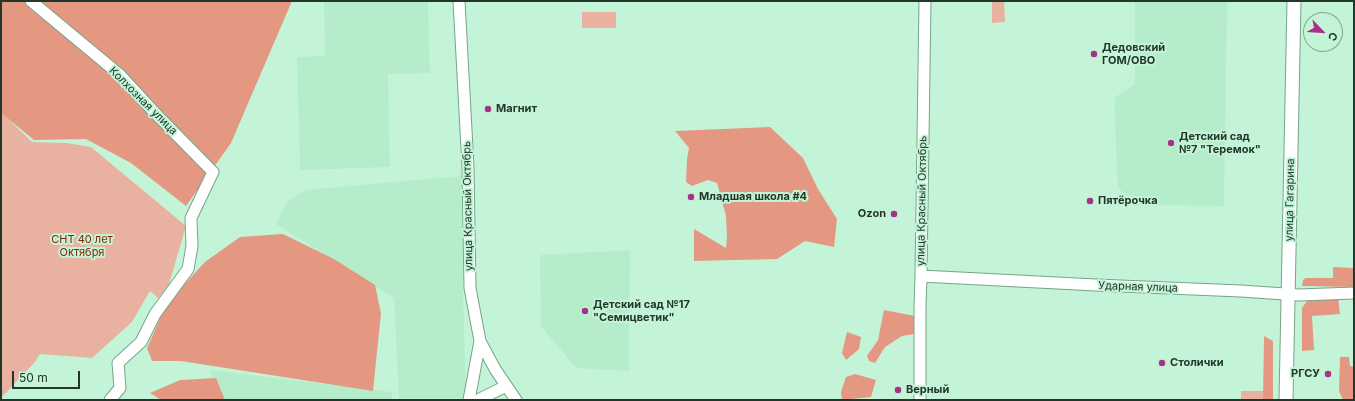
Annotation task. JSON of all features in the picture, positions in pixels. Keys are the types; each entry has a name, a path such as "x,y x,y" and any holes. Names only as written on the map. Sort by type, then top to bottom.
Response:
{"street":[{"name":"Колхозная улица","path":"31,1 120,75 213,172 191,218 192,246 188,269 155,314 141,342 118,363 120,388 110,400"},
{"name":"улица Красный Октябрь","path":"460,1 468,167 470,288 480,341 506,386 516,400"},
{"name":"улица Красный Октябрь","path":"920,400 925,1"},
{"name":"улица Гагарина","path":"1286,400 1294,1"},
{"name":"Ударная улица","path":"921,276 1288,294 1354,293"},
{"path":"469,400 480,341"},
{"path":"478,400 506,386"}],"shaded area":[{"path":"1,1 292,1 231,143 186,206 131,163 86,139 34,140 1,113"},
{"path":"324,1 428,1 430,73 388,74 390,167 300,170 297,57 325,56"},
{"name":"Детский сад №7 \"Теремок\"","path":"1135,1 1227,1 1224,206 1138,205 1118,188 1114,98 1135,84"},
{"path":"770,127 803,158 818,189 837,219 834,247 805,241 777,259 694,261 694,229 726,248 726,216 717,183 708,180 692,186 686,182 689,148 675,131"},
{"path":"462,176 466,398 399,398 394,298 276,224 287,202 304,190"},
{"path":"283,234 334,259 375,285 381,313 373,391 181,361 152,361 147,348 167,303 205,262 240,237"},
{"name":"Детский сад №17 \"Семицветик\"","path":"630,250 629,371 576,368 541,326 540,255"},
{"path":"1333,267 1354,268 1354,287 1302,286 1303,280 1306,278 1333,278"},
{"path":"1338,297 1340,314 1312,316 1314,350 1302,351 1302,308 1307,301"},
{"path":"884,310 915,316 914,334 902,336 885,347 875,363 869,361 867,356 878,340"},
{"path":"847,332 861,337 859,349 846,360 842,353"},
{"path":"1264,336 1273,341 1273,400 1263,400"},
{"path":"1340,357 1349,357 1350,366 1354,367 1354,400 1343,400 1339,391"},
{"path":"210,370 392,392 392,400 222,400"},
{"path":"855,374 876,380 871,397 842,400 841,392 846,377"},
{"path":"216,378 225,400 161,400 150,393 180,380"}],"green space":[{"path":"992,1 1004,1 1005,22 992,23"},
{"path":"582,12 616,12 616,28 582,28"},
{"name":"СНТ 40 лет Октября","path":"1,112 32,142 67,143 91,147 186,226 169,284 158,298 150,291 132,322 92,358 40,354 34,363 1,398"},
{"path":"1241,391 1263,391 1263,400 1241,400"}],"place":[{"name":"Дедовский ГОМ/ОВО","path":"1094,54"},
{"name":"Магнит","path":"488,109"},
{"name":"Детский сад №7 \"Теремок\"","path":"1171,143"},
{"name":"Младшая школа #4","path":"691,197"},
{"name":"Пятёрочка","path":"1090,201"},
{"name":"Ozon","path":"894,214"},
{"name":"Детский сад №17 \"Семицветик\"","path":"585,311"},
{"name":"Столички","path":"1162,363"},
{"name":"РГСУ","path":"1328,374"},
{"name":"Верный","path":"898,390"}]}
